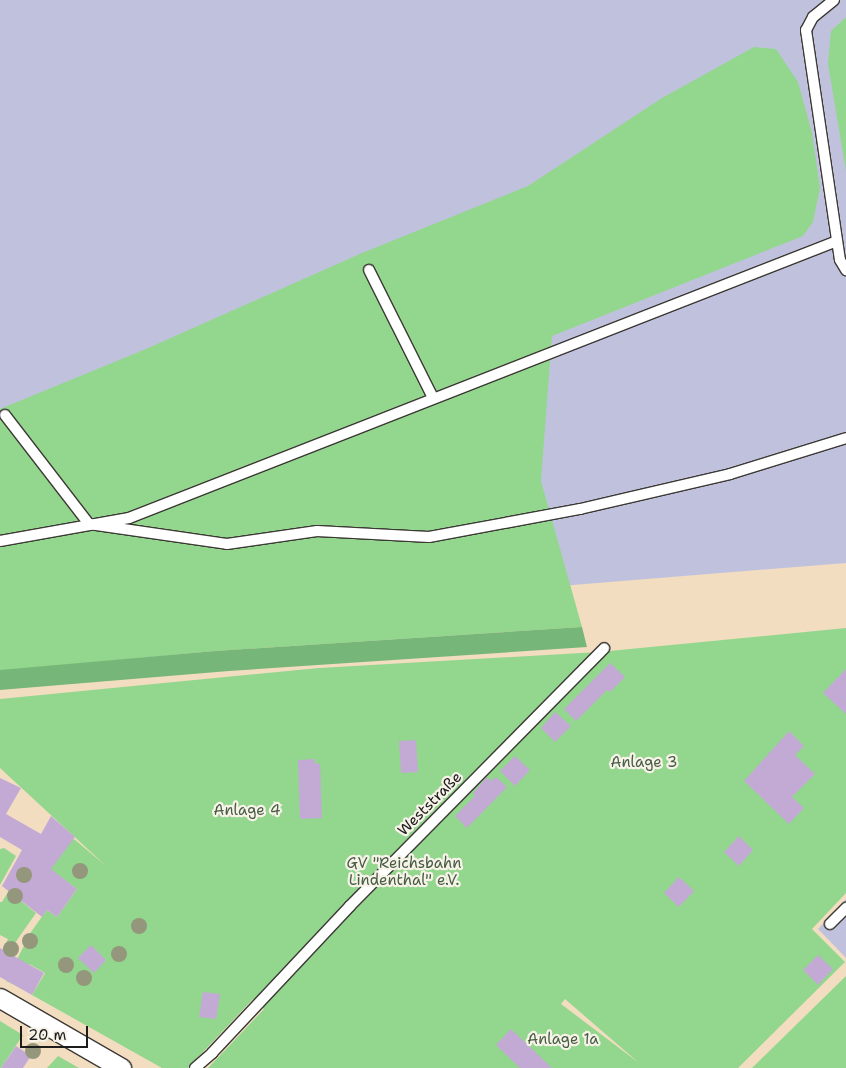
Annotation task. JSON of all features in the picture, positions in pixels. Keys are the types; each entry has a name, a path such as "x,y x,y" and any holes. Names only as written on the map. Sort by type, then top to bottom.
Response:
{"street":[{"path":"0,998 121,1068"}],"lane":[{"path":"834,0 813,17 806,30 836,241 840,260 846,270"},
{"path":"0,541 129,518 836,241"},
{"path":"369,270 433,398"},
{"path":"5,415 89,524 227,544 317,532 429,537 580,509 730,474 846,438"},
{"name":"Weststraße","path":"196,1068 350,906 604,648"},
{"path":"830,924 846,908"}],"shaded area":[{"path":"0,0 846,0 846,563 263,610 0,634"},
{"path":"846,899 846,958 818,929"}],"green space":[{"path":"846,17 846,171 828,64 831,31"},
{"path":"754,47 776,49 798,82 812,133 820,188 813,222 803,236 552,336 541,481 582,627 215,651 0,671 0,409 146,349 362,253 528,186 662,98"},
{"path":"582,627 587,647 229,671 0,690 0,670 215,651"},
{"name":"GV \"Reichsbahn Lindenthal\" e.V.","path":"846,628 846,893 812,929 845,962 738,1068 208,1068 264,1009 253,999 188,1068 162,1068 32,995 45,973 29,964 17,986 6,981 31,932 47,910 57,917 77,889 47,867 21,901 36,913 17,940 8,958 0,954 8,939 0,935 0,902 2,902 17,877 74,839 106,866 0,768 0,699 319,668 599,652","holes":["565,999 639,1063 561,1004"]},
{"path":"4,848 16,856 0,885 0,849"},
{"path":"846,976 846,1068 752,1068"},
{"path":"0,1021 23,1035 1,1068 0,1068"},
{"path":"58,1056 79,1068 47,1068"}],"building":[{"path":"610,663 625,677 610,692 607,690 576,721 564,709"},
{"path":"846,669 846,714 823,693"},
{"path":"555,712 571,726 555,742 541,728"},
{"path":"789,731 804,746 795,755 815,774 792,797 804,808 789,824 744,781"},
{"path":"416,740 418,772 401,773 399,741"},
{"path":"515,756 530,770 515,786 500,771"},
{"path":"315,759 315,764 320,763 322,818 300,819 298,760"},
{"path":"487,777 491,781 496,777 507,787 467,828 455,816 475,796 473,793"},
{"path":"0,778 21,788 6,814 41,834 51,816 75,837 51,869 77,889 57,917 47,910 42,917 2,886 22,850 0,837"},
{"path":"739,836 753,850 739,866 724,852"},
{"path":"679,877 694,891 679,907 664,893"},
{"path":"91,945 106,960 94,973 78,958"},
{"path":"0,948 44,973 32,995 0,977"},
{"path":"818,955 833,969 818,985 803,970"},
{"path":"203,992 220,994 216,1019 199,1017"},
{"path":"511,1029 552,1068 520,1068 496,1045"},
{"path":"16,1046 31,1056 23,1068 1,1068"}],"park label":[{"name":"Anlage 3","path":"644,763"},
{"name":"Anlage 4","path":"247,811"},
{"name":"Anlage 1a","path":"563,1040"}]}
